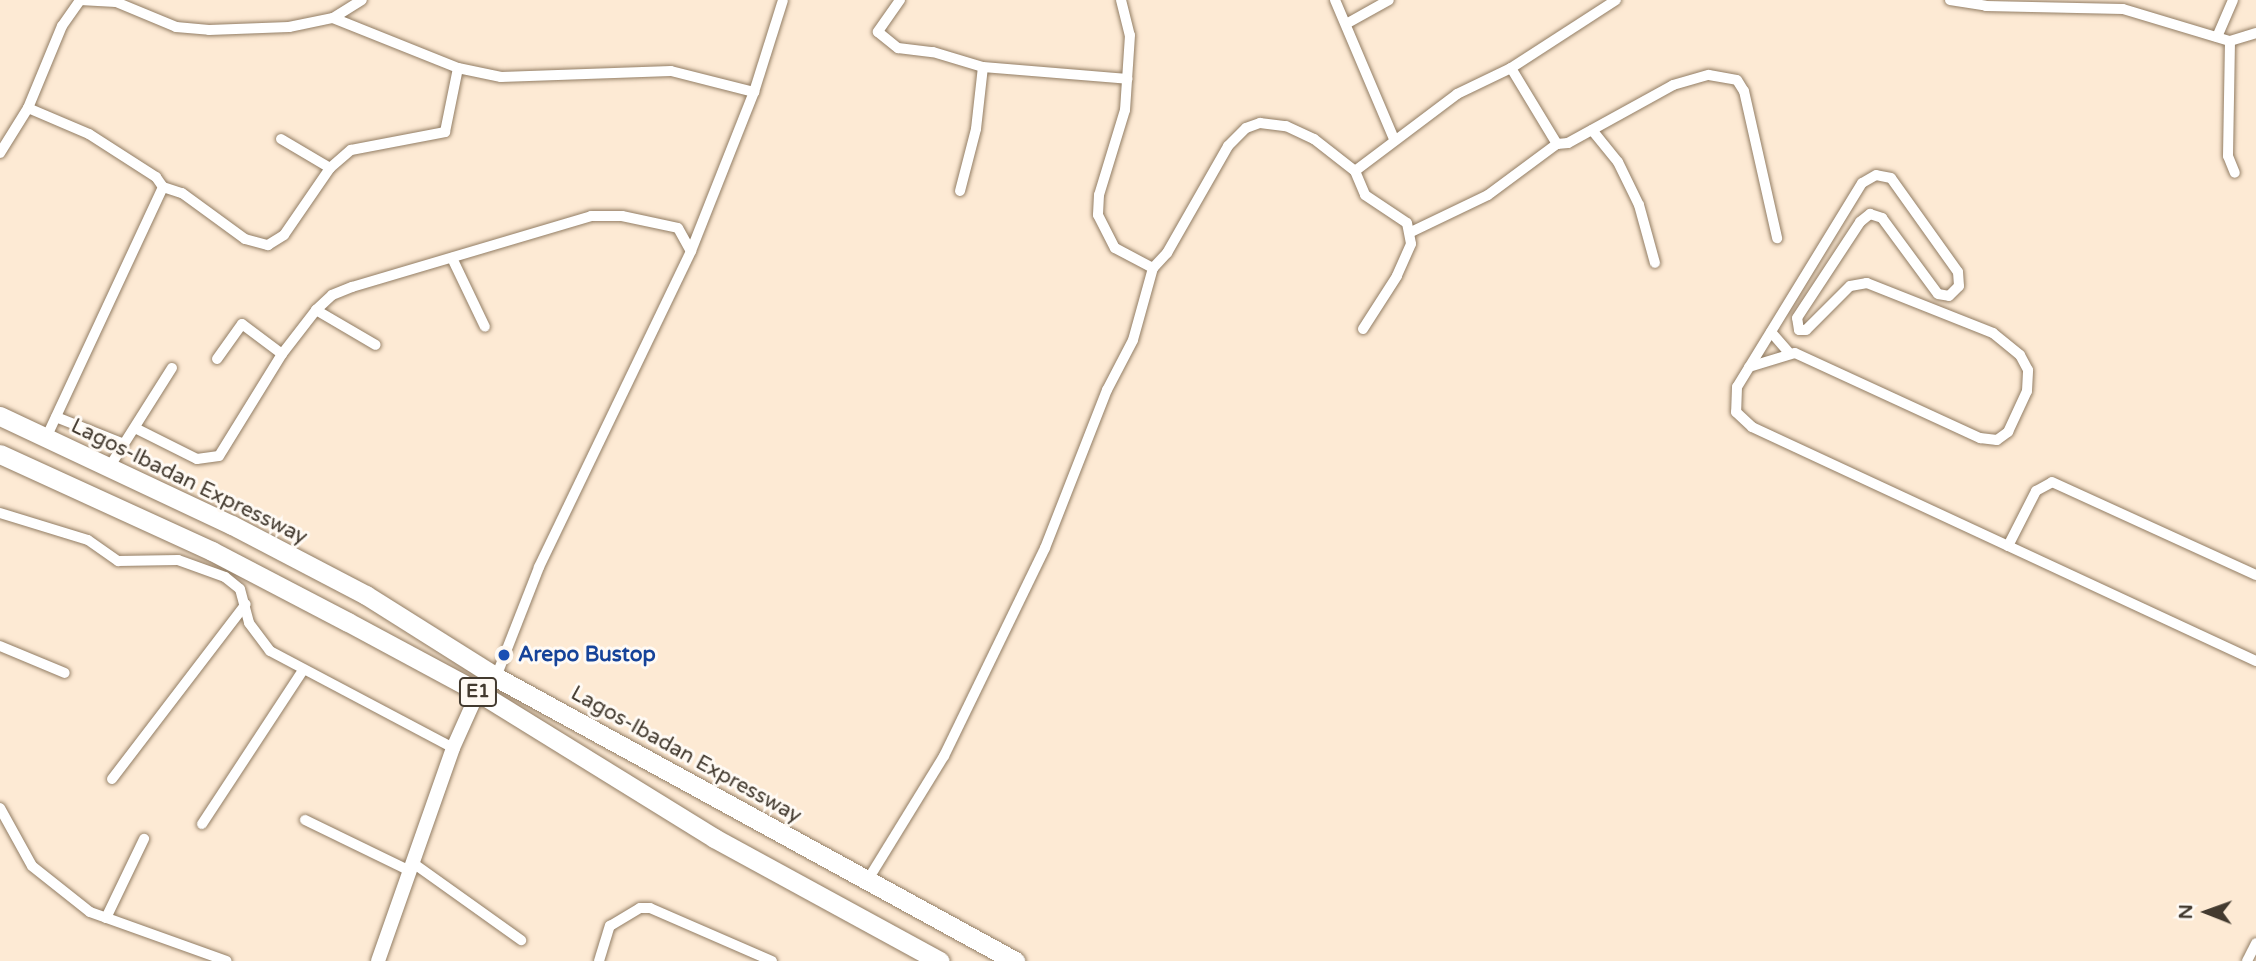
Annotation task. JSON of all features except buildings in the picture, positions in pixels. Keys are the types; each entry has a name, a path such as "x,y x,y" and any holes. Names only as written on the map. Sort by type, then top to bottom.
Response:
{"highway":[{"name":"Lagos-Ibadan Expressway","path":"0,416 110,466 366,595 496,677 1015,961"},
{"name":"E1","path":"0,454 212,551 478,692 714,838 940,961"}],"street":[{"path":"0,153 28,108 62,26 80,0 117,1 176,27 209,30 289,27 333,18 362,0"},
{"path":"496,677 539,567 691,251 754,92 783,0"},
{"path":"900,0 878,32 898,48 933,52 983,67 1128,79"},
{"path":"1121,0 1130,35 1128,79 1122,122 1099,195 1098,215 1115,248 1153,268"},
{"path":"1335,0 1394,139"},
{"path":"1346,24 1389,0"},
{"path":"1950,0 1986,6 2123,9 2230,41 2256,33"},
{"path":"2217,37 2233,0"},
{"path":"1355,171 1457,94 1511,68 1611,1"},
{"path":"333,18 458,68 524,79 671,71 754,92"},
{"path":"2230,41 2228,156 2235,173"},
{"path":"960,191 976,129 983,67"},
{"path":"28,108 89,134 156,177 163,187 183,193 245,239 268,245 285,235 330,168 359,145 445,132 458,68"},
{"path":"1511,68 1557,144"},
{"path":"1411,232 1488,195 1557,144 1592,130 1673,85 1709,75 1737,80 1744,91 1777,238"},
{"path":"867,881 944,756 1045,548 1107,390 1133,340 1153,268 1167,253 1228,146 1245,128 1260,123 1286,126 1314,139 1355,171 1365,195 1407,223 1411,232 1397,276 1363,329"},
{"path":"1592,130 1618,162 1634,194 1656,263"},
{"path":"281,139 330,168"},
{"path":"1771,332 1789,353 1988,440 2003,438 2008,432 2029,383 2020,355 2006,341 1874,284 1850,286 1806,330 1799,330 1797,318 1860,222 1870,214 1882,218 1938,294 1949,296 1959,286 1958,272 1902,190 1885,175 1862,183 1737,387 1734,403 1736,412 1752,427 2256,661"},
{"path":"46,438 163,187"},
{"path":"137,429 197,459 219,456 282,354 316,310 332,295 352,287 590,216 622,216 678,229 691,251"},
{"path":"452,258 485,327"},
{"path":"316,310 376,345"},
{"path":"217,359 242,324 282,354"},
{"path":"1749,367 1789,353"},
{"path":"110,466 137,429 172,368"},
{"path":"56,417 124,444"},
{"path":"2008,546 2036,491 2052,482 2256,575"},
{"path":"0,513 88,540 118,561 178,561 201,566 240,589 258,639 303,670 453,748"},
{"path":"112,779 246,604"},
{"path":"0,646 65,673"},
{"path":"202,824 303,670"},
{"path":"378,961 453,748 478,692"},
{"path":"2,817 32,866 90,912 226,961"},
{"path":"306,820 411,867 521,940"},
{"path":"106,918 144,839"},
{"path":"599,961 610,926 640,908 650,908 772,961"},
{"path":"2247,961 2256,943"}],"place":[{"name":"Arepo Bustop","path":"504,655"}]}
